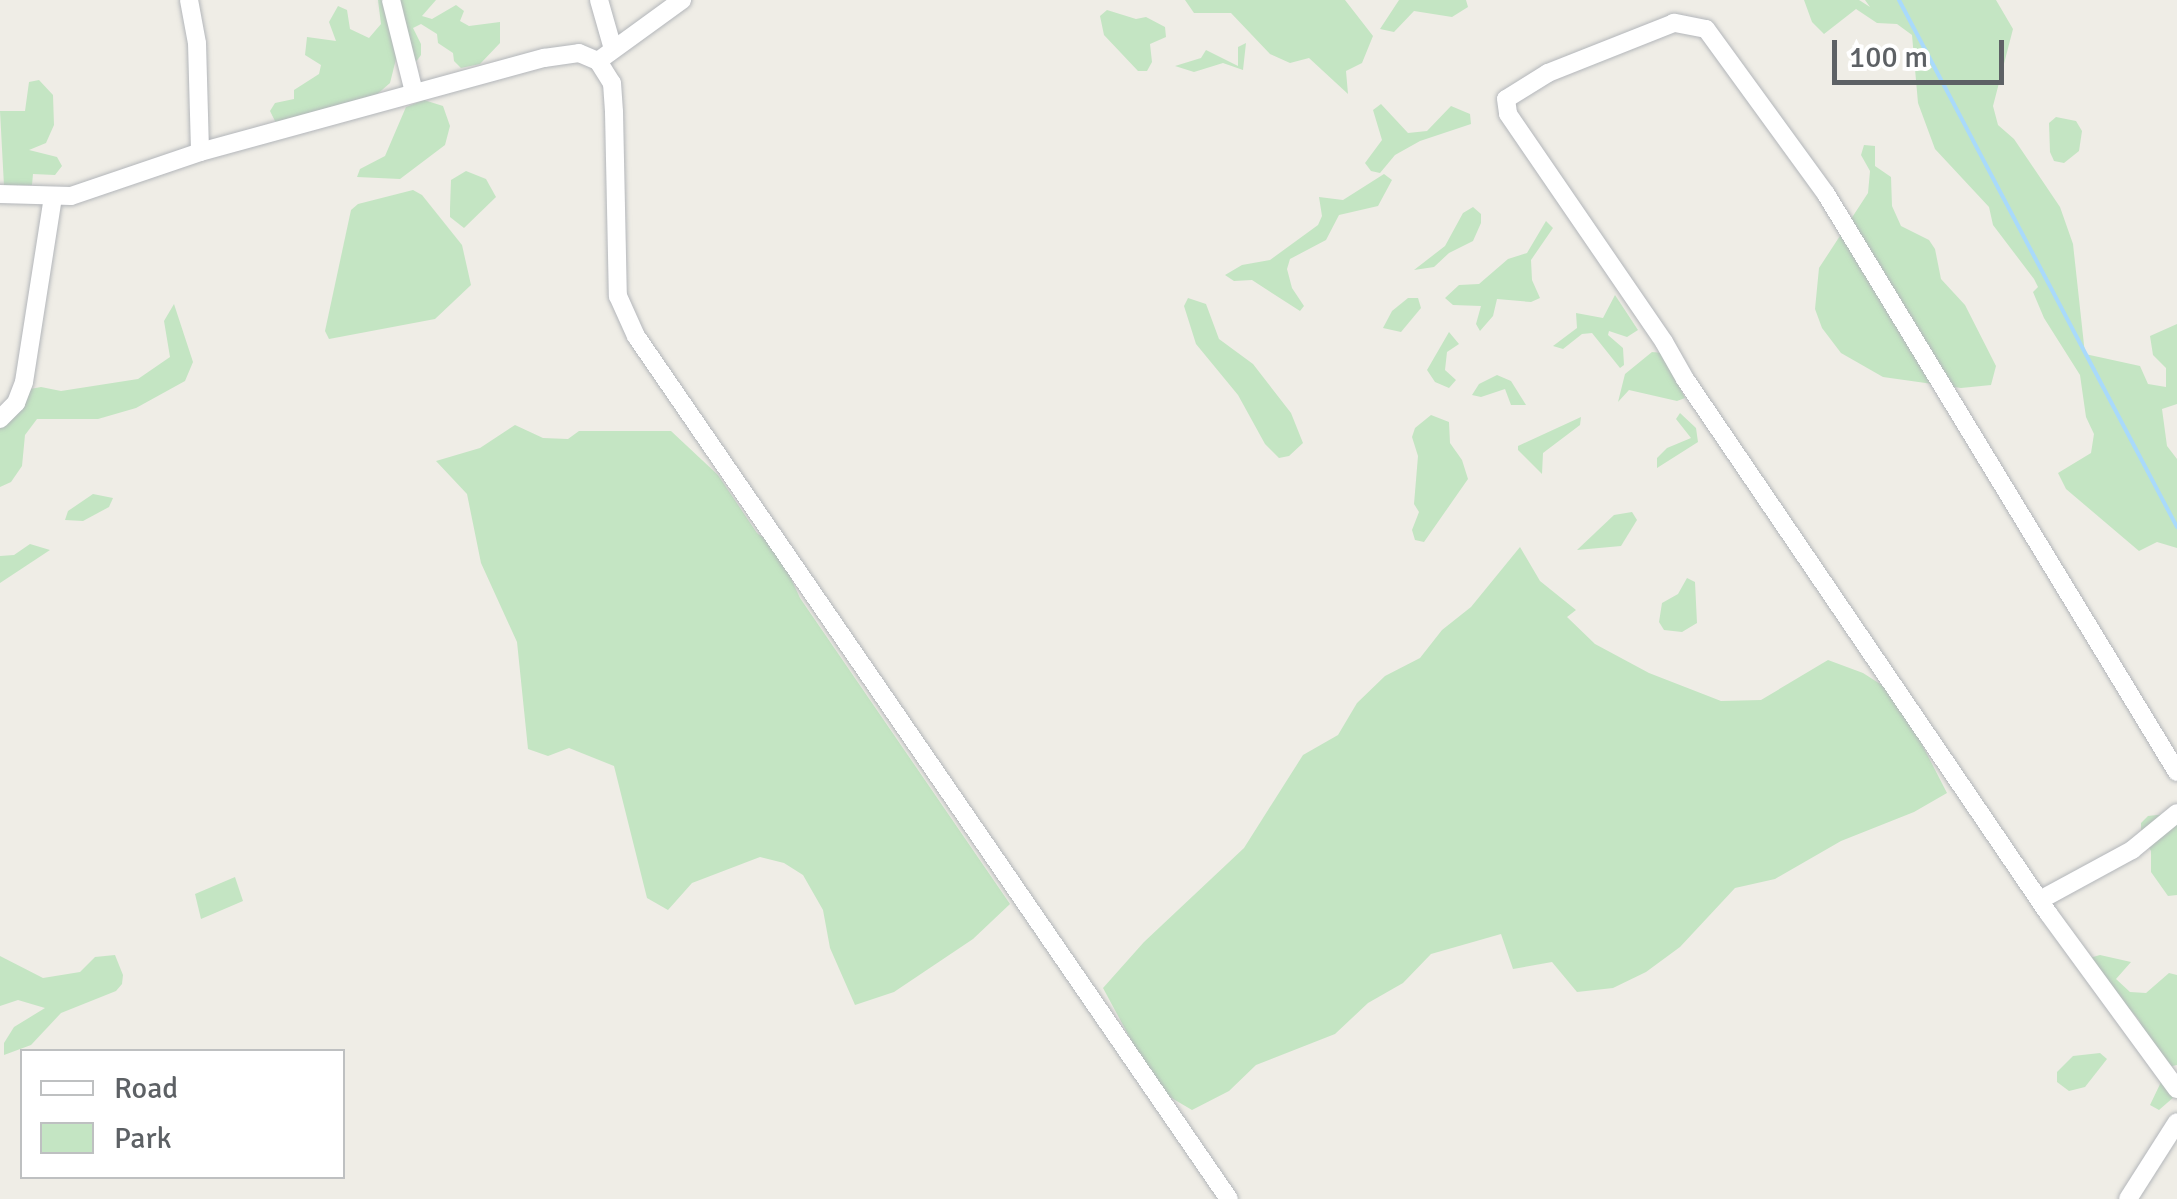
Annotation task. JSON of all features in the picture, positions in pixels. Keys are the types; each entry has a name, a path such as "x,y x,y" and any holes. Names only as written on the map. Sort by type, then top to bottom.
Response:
{"street":[{"path":"189,0 197,43 200,152"},
{"path":"391,0 414,92"},
{"path":"599,0 614,112 618,296 636,336 1229,1199"},
{"path":"0,194 52,196 98,188 200,152 414,92 564,53 606,55 682,0"},
{"path":"2177,772 1826,194 1706,29 1674,22 1548,73 1506,99 1508,114 1538,160 2040,900 2177,1090"},
{"path":"0,418 16,403 24,382 52,196"},
{"path":"2040,900 2132,850 2177,813"},
{"path":"2128,1199 2177,1122"}],"green space":[{"path":"378,0 436,0 422,16 432,19 456,5 464,11 460,21 469,26 500,22 500,43 480,64 461,68 453,53 438,43 437,34 421,24 413,28 421,44 421,55 415,63 397,55 390,83 374,97 284,126 275,121 270,111 275,103 294,99 294,90 319,74 321,65 305,55 307,37 336,41 329,22 338,6 347,10 350,29 369,38 381,24"},
{"path":"1185,0 1345,0 1373,36 1362,63 1346,71 1348,94 1309,58 1290,63 1270,54 1231,13 1194,13"},
{"path":"1399,0 1466,0 1468,7 1452,17 1414,11 1394,32 1380,29"},
{"path":"1804,0 1859,0 1870,7 1865,0 1996,0 2013,29 1993,106 1998,125 2014,139 2060,207 2073,244 2085,354 2140,366 2148,384 2166,387 2166,368 2153,355 2150,336 2177,324 2177,404 2162,409 2167,446 2177,459 2177,548 2157,542 2139,551 2066,489 2058,473 2091,453 2094,434 2086,417 2080,375 2044,318 2033,292 2038,287 2034,279 1993,225 1989,207 1935,149 1918,103 1912,35 1897,24 1877,23 1856,9 1824,34 1812,22"},
{"path":"1107,10 1136,19 1146,17 1165,27 1166,37 1150,44 1152,62 1147,71 1138,71 1104,35 1100,16"},
{"path":"1246,43 1243,70 1223,63 1194,72 1175,66 1201,58 1206,50 1238,66 1238,47"},
{"path":"39,80 53,95 54,125 46,143 29,150 57,157 62,166 55,175 33,174 32,185 4,186 0,111 25,111 29,82"},
{"path":"424,100 443,106 450,126 445,145 400,179 357,177 360,169 385,156 406,107"},
{"path":"1381,104 1408,133 1427,131 1451,106 1470,114 1471,124 1420,141 1395,155 1380,173 1371,171 1365,163 1382,140 1373,110"},
{"path":"2056,117 2076,121 2082,131 2079,151 2064,163 2054,161 2050,152 2049,123"},
{"path":"1864,145 1875,146 1875,166 1891,177 1892,206 1901,226 1929,240 1935,249 1941,279 1965,305 1996,366 1991,385 1961,388 1883,377 1841,353 1822,328 1815,309 1819,268 1868,193 1870,171 1861,155"},
{"path":"466,171 486,179 496,197 464,228 450,217 450,208 451,180"},
{"path":"1384,174 1392,180 1378,206 1339,215 1326,240 1290,259 1287,269 1292,288 1304,306 1300,311 1252,280 1234,281 1225,275 1242,265 1270,260 1318,225 1322,216 1319,197 1343,200"},
{"path":"413,190 422,195 462,245 471,285 435,319 329,339 325,331 351,210 358,204"},
{"path":"1473,207 1481,214 1481,223 1473,241 1449,253 1434,267 1414,270 1445,246 1463,213"},
{"path":"1546,221 1553,228 1531,260 1532,280 1540,298 1531,302 1497,299 1493,316 1480,331 1476,324 1481,306 1453,305 1445,298 1459,285 1479,284 1508,259 1527,253"},
{"path":"1615,295 1638,330 1627,337 1609,331 1608,335 1623,348 1624,365 1620,368 1592,333 1582,334 1563,349 1553,346 1577,328 1576,313 1603,318"},
{"path":"1188,298 1206,304 1219,339 1253,364 1291,413 1303,443 1289,456 1279,458 1265,444 1238,395 1196,344 1184,306"},
{"path":"1408,298 1418,298 1421,308 1401,332 1383,328 1392,311"},
{"path":"174,304 193,362 185,381 136,408 98,419 37,419 25,435 22,466 11,482 0,487 0,422 25,390 41,387 61,391 138,379 170,357 164,321"},
{"path":"1449,332 1459,344 1447,352 1445,370 1456,380 1449,388 1435,382 1427,370"},
{"path":"1652,352 1663,353 1685,398 1677,401 1629,390 1618,402 1625,374"},
{"path":"1497,375 1511,381 1526,405 1511,405 1505,389 1481,397 1472,395 1479,384"},
{"path":"1680,413 1696,428 1698,442 1657,468 1657,458 1667,448 1691,438 1676,419"},
{"path":"1431,415 1449,422 1450,443 1462,460 1468,479 1424,542 1415,540 1412,530 1419,512 1414,504 1418,456 1412,437 1415,428"},
{"path":"1581,417 1580,425 1543,453 1542,474 1518,450 1518,446"},
{"path":"515,425 543,438 568,439 579,431 671,431 718,475 757,533 777,548 800,598 1010,904 973,939 894,992 855,1005 830,948 823,910 803,875 784,863 760,857 692,883 668,910 647,898 614,766 569,748 548,756 528,749 517,642 481,563 467,494 436,461 480,448"},
{"path":"93,494 113,498 109,507 83,521 65,520 68,511"},
{"path":"1632,512 1637,520 1621,546 1577,550 1614,515"},
{"path":"30,544 50,550 0,583 0,556 14,555"},
{"path":"1520,547 1540,581 1576,610 1567,617 1595,644 1649,673 1721,701 1761,700 1828,660 1863,673 1896,694 1947,793 1914,812 1841,841 1775,879 1735,888 1680,947 1646,972 1613,988 1577,992 1552,962 1513,969 1501,934 1431,954 1403,983 1368,1003 1335,1034 1256,1065 1229,1091 1192,1110 1158,1090 1103,988 1144,942 1244,848 1303,755 1338,735 1357,703 1385,676 1420,658 1442,630 1471,607"},
{"path":"1687,578 1695,582 1697,623 1682,632 1664,630 1659,622 1662,603 1678,594"},
{"path":"2148,816 2177,817 2177,895 2168,896 2151,872 2151,851 2141,833 2141,823"},
{"path":"235,877 243,901 201,919 195,894"},
{"path":"115,955 123,975 116,991 61,1013 31,1045 4,1055 4,1043 14,1027 45,1008 18,1000 0,1006 0,956 43,978 80,972 95,957"},
{"path":"2100,955 2131,962 2116,979 2130,992 2146,993 2169,973 2177,975 2177,1065 2168,1067 2175,1096 2159,1110 2150,1105 2162,1080 2139,1020 2086,959"},
{"path":"2100,1053 2107,1059 2085,1087 2069,1091 2057,1082 2057,1072 2073,1056"}],"waterway":[{"path":"1899,0 2177,527"}]}
